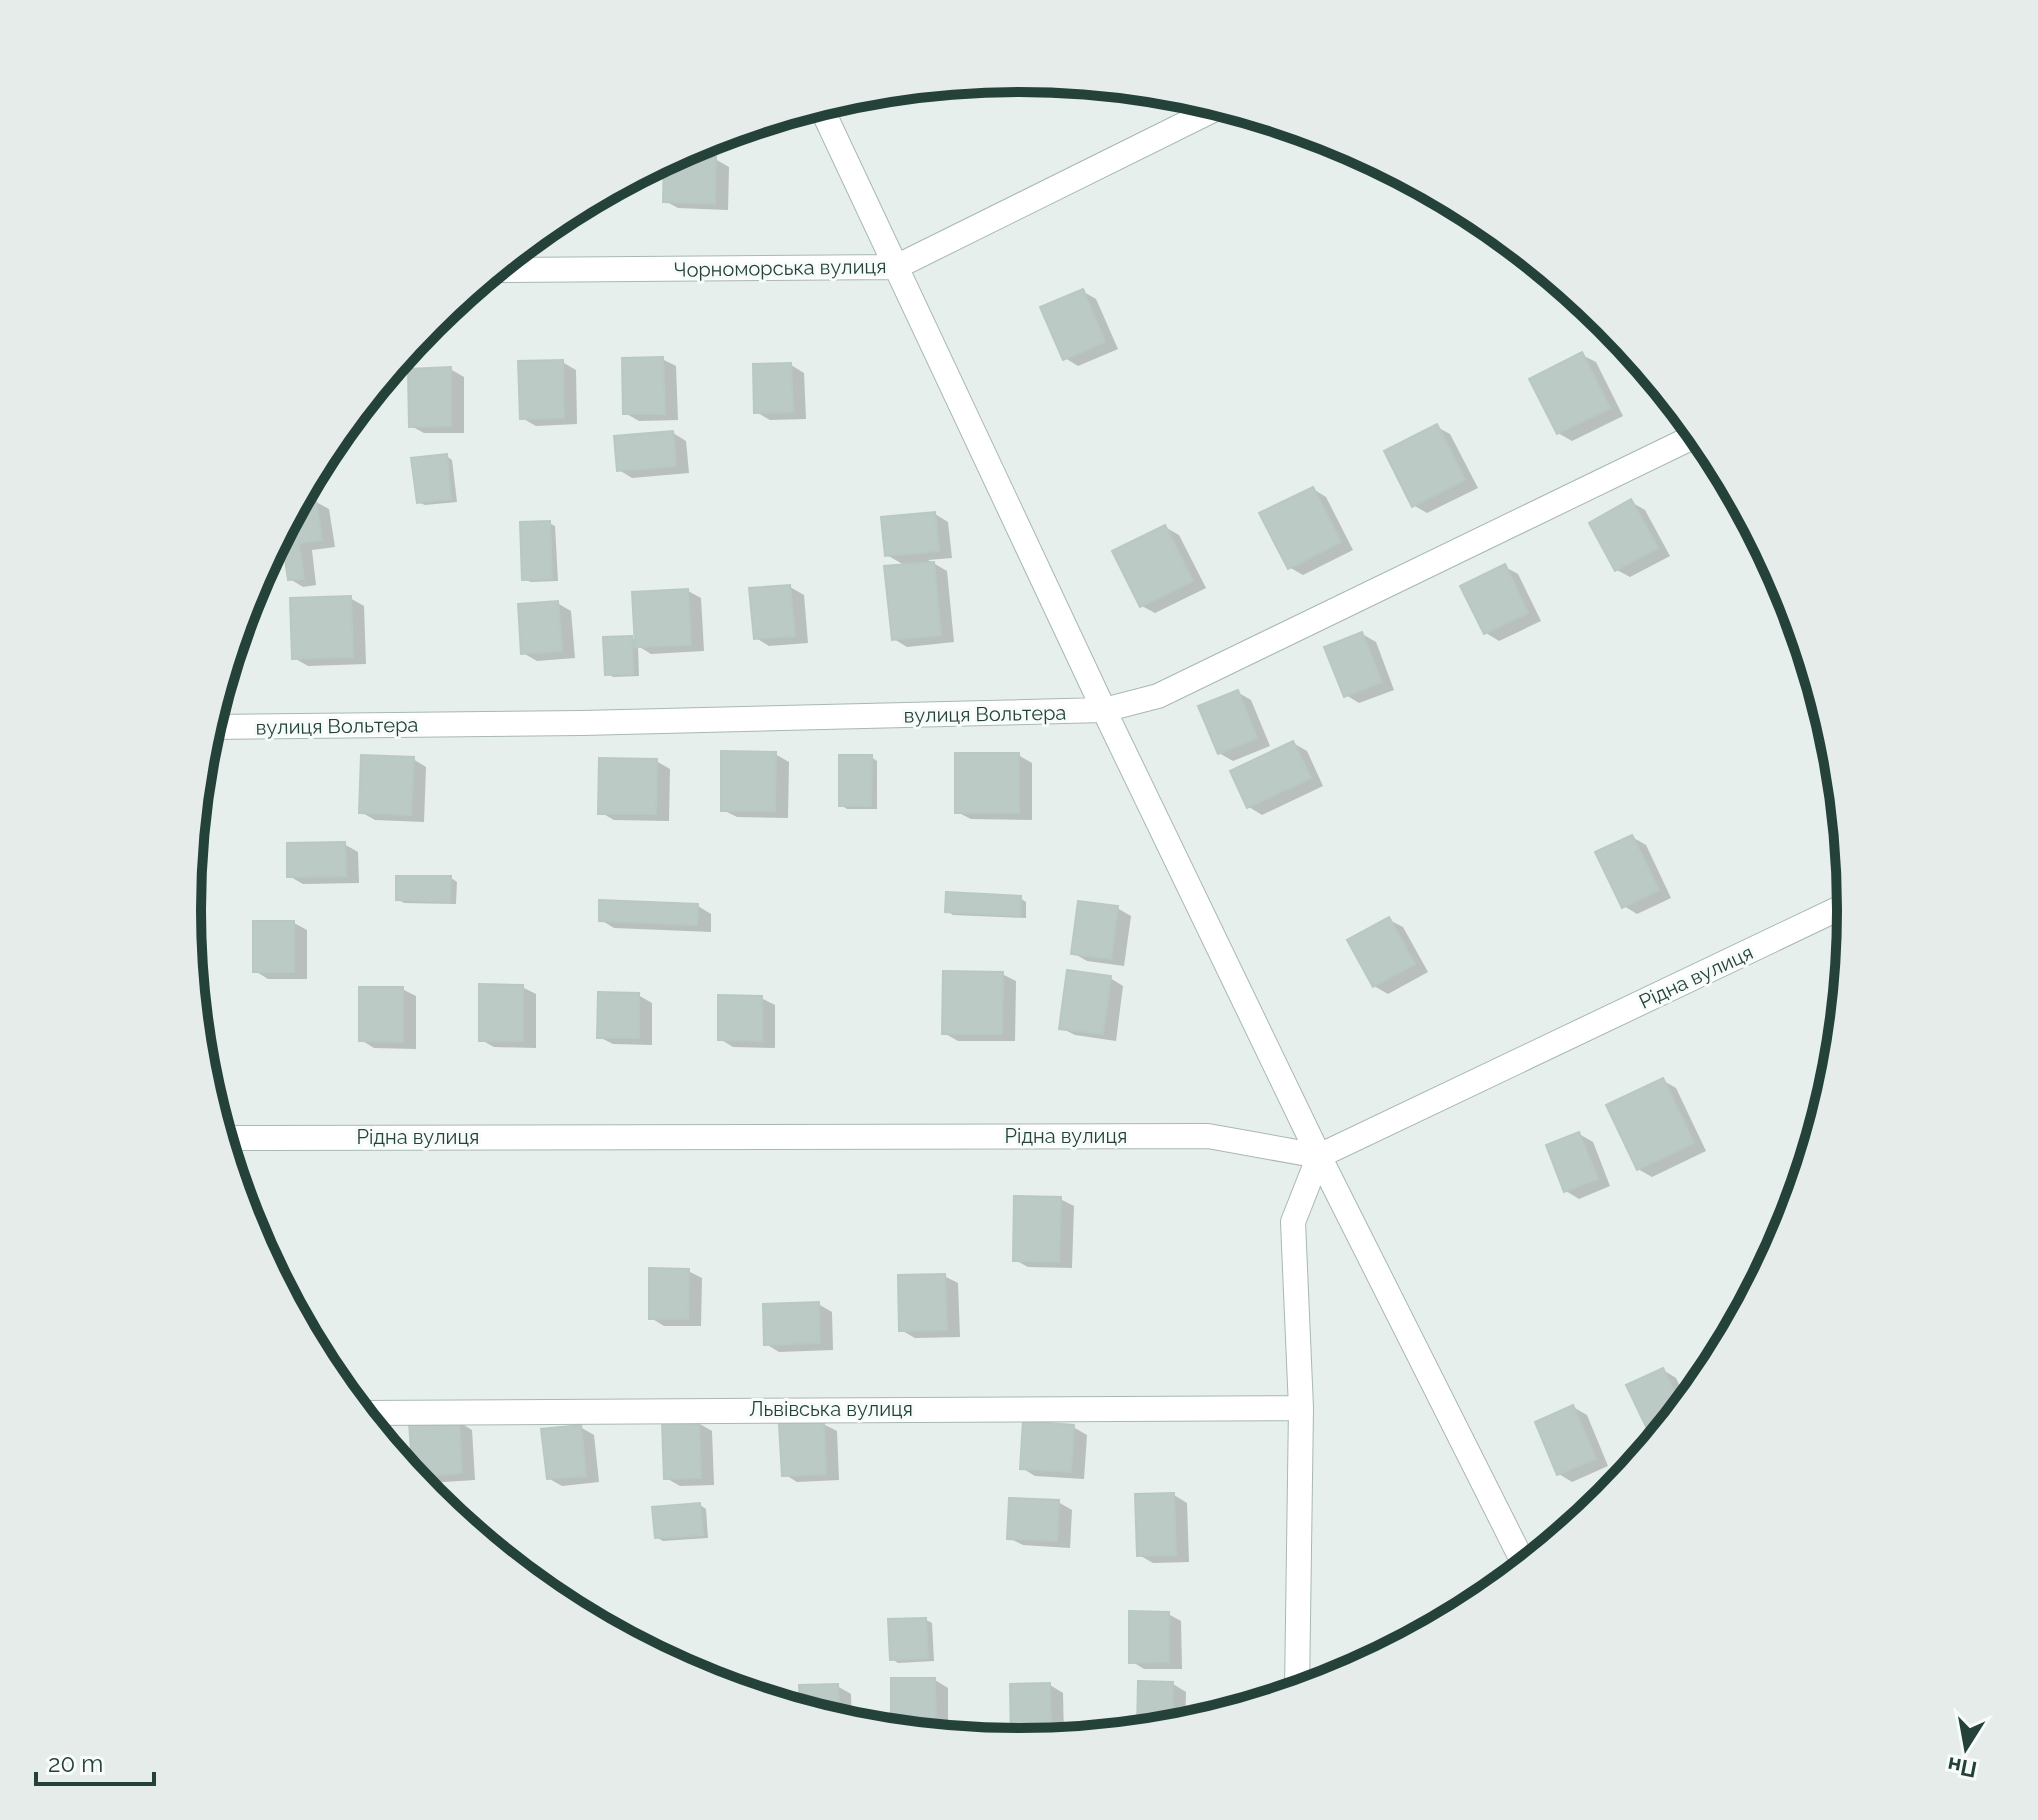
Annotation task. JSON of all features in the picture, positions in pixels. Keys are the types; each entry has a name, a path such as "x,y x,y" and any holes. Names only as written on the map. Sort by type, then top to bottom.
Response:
{"street":[{"name":"Чорноморська вулиця","path":"510,270 896,267 1205,114"},
{"path":"825,116 1104,710 1319,1156 1520,1556"},
{"name":"вулиця Вольтера","path":"222,727 582,723 1104,710 1158,696 1687,440"},
{"name":"Рідна вулиця","path":"234,1138 1208,1136 1319,1156 1837,909"},
{"path":"1297,1679 1301,1408 1293,1222 1319,1156"},
{"name":"Львівська вулиця","path":"374,1413 1167,1406 1301,1408"}],"building":[{"path":"700,157 716,157 715,204 663,202 664,173"},
{"path":"1083,289 1105,342 1063,360 1040,307"},
{"path":"1582,352 1610,408 1557,434 1529,379"},
{"path":"663,357 665,414 623,414 622,358"},
{"path":"563,360 564,418 520,419 518,361"},
{"path":"791,363 793,412 754,413 753,364"},
{"path":"451,367 451,426 409,427 408,369"},
{"path":"1437,424 1465,480 1412,507 1384,451"},
{"path":"673,431 676,466 617,471 614,436"},
{"path":"447,454 451,499 417,503 411,458"},
{"path":"1313,487 1341,542 1288,569 1259,513"},
{"path":"1631,499 1658,548 1615,571 1589,523"},
{"path":"316,500 322,540 299,543 304,579 288,580 284,551 311,501"},
{"path":"935,512 939,551 885,556 881,517"},
{"path":"550,521 552,579 522,580 520,522"},
{"path":"1165,525 1193,581 1140,607 1112,551"},
{"path":"934,562 941,635 892,640 884,566"},
{"path":"1505,564 1528,613 1484,634 1460,586"},
{"path":"790,585 795,636 754,639 749,588"},
{"path":"688,589 691,645 635,647 632,592"},
{"path":"351,596 353,657 292,659 290,598"},
{"path":"558,601 562,651 521,654 518,604"},
{"path":"1362,632 1382,682 1344,697 1324,647"},
{"path":"632,636 633,674 605,675 603,637"},
{"path":"1238,690 1257,738 1218,754 1198,706"},
{"path":"1293,741 1311,778 1247,808 1230,771"},
{"path":"721,751 776,752 775,811 721,811"},
{"path":"955,753 1019,753 1019,813 955,813"},
{"path":"361,755 414,757 411,815 359,813"},
{"path":"839,755 872,755 871,806 839,806"},
{"path":"599,758 657,759 656,814 598,814"},
{"path":"1632,835 1659,890 1622,908 1595,852"},
{"path":"345,842 346,876 287,877 287,843"},
{"path":"396,876 451,876 450,902 396,900"},
{"path":"946,892 1021,896 1020,916 945,912"},
{"path":"599,900 698,904 697,925 599,921"},
{"path":"1078,901 1118,906 1111,959 1071,954"},
{"path":"1389,917 1415,964 1373,987 1347,940"},
{"path":"253,921 294,921 294,972 253,972"},
{"path":"1067,970 1111,976 1103,1034 1059,1029"},
{"path":"943,971 1003,972 1002,1034 942,1034"},
{"path":"479,984 523,985 523,1041 479,1041"},
{"path":"359,987 403,987 403,1042 359,1041"},
{"path":"598,992 639,993 639,1038 597,1038"},
{"path":"718,995 762,996 762,1041 718,1040"},
{"path":"1663,1078 1694,1143 1637,1170 1606,1105"},
{"path":"1579,1132 1598,1179 1564,1192 1546,1145"},
{"path":"1014,1196 1061,1197 1059,1262 1013,1261"},
{"path":"649,1268 689,1269 688,1319 649,1319"},
{"path":"945,1274 947,1330 899,1331 898,1275"},
{"path":"819,1302 820,1343 764,1345 763,1304"},
{"path":"1663,1368 1676,1396 1648,1432 1626,1385"},
{"path":"1573,1405 1596,1459 1557,1475 1535,1422"},
{"path":"459,1420 462,1473 429,1476 412,1457 409,1423"},
{"path":"699,1421 701,1478 664,1479 662,1422"},
{"path":"1023,1421 1074,1425 1071,1472 1020,1469"},
{"path":"824,1422 826,1474 782,1476 779,1424"},
{"path":"581,1425 586,1476 547,1479 541,1429"},
{"path":"1174,1493 1176,1555 1137,1556 1135,1494"},
{"path":"1009,1498 1059,1500 1057,1541 1007,1539"},
{"path":"700,1503 703,1535 655,1538 652,1507"},
{"path":"1129,1611 1169,1612 1169,1662 1129,1663"},
{"path":"926,1618 928,1658 890,1660 888,1619"},
{"path":"891,1678 935,1678 936,1723 891,1717"},
{"path":"1138,1681 1173,1682 1172,1713 1137,1719"},
{"path":"1050,1683 1051,1727 1011,1728 1010,1684"},
{"path":"838,1684 839,1707 800,1698 799,1685"}]}
